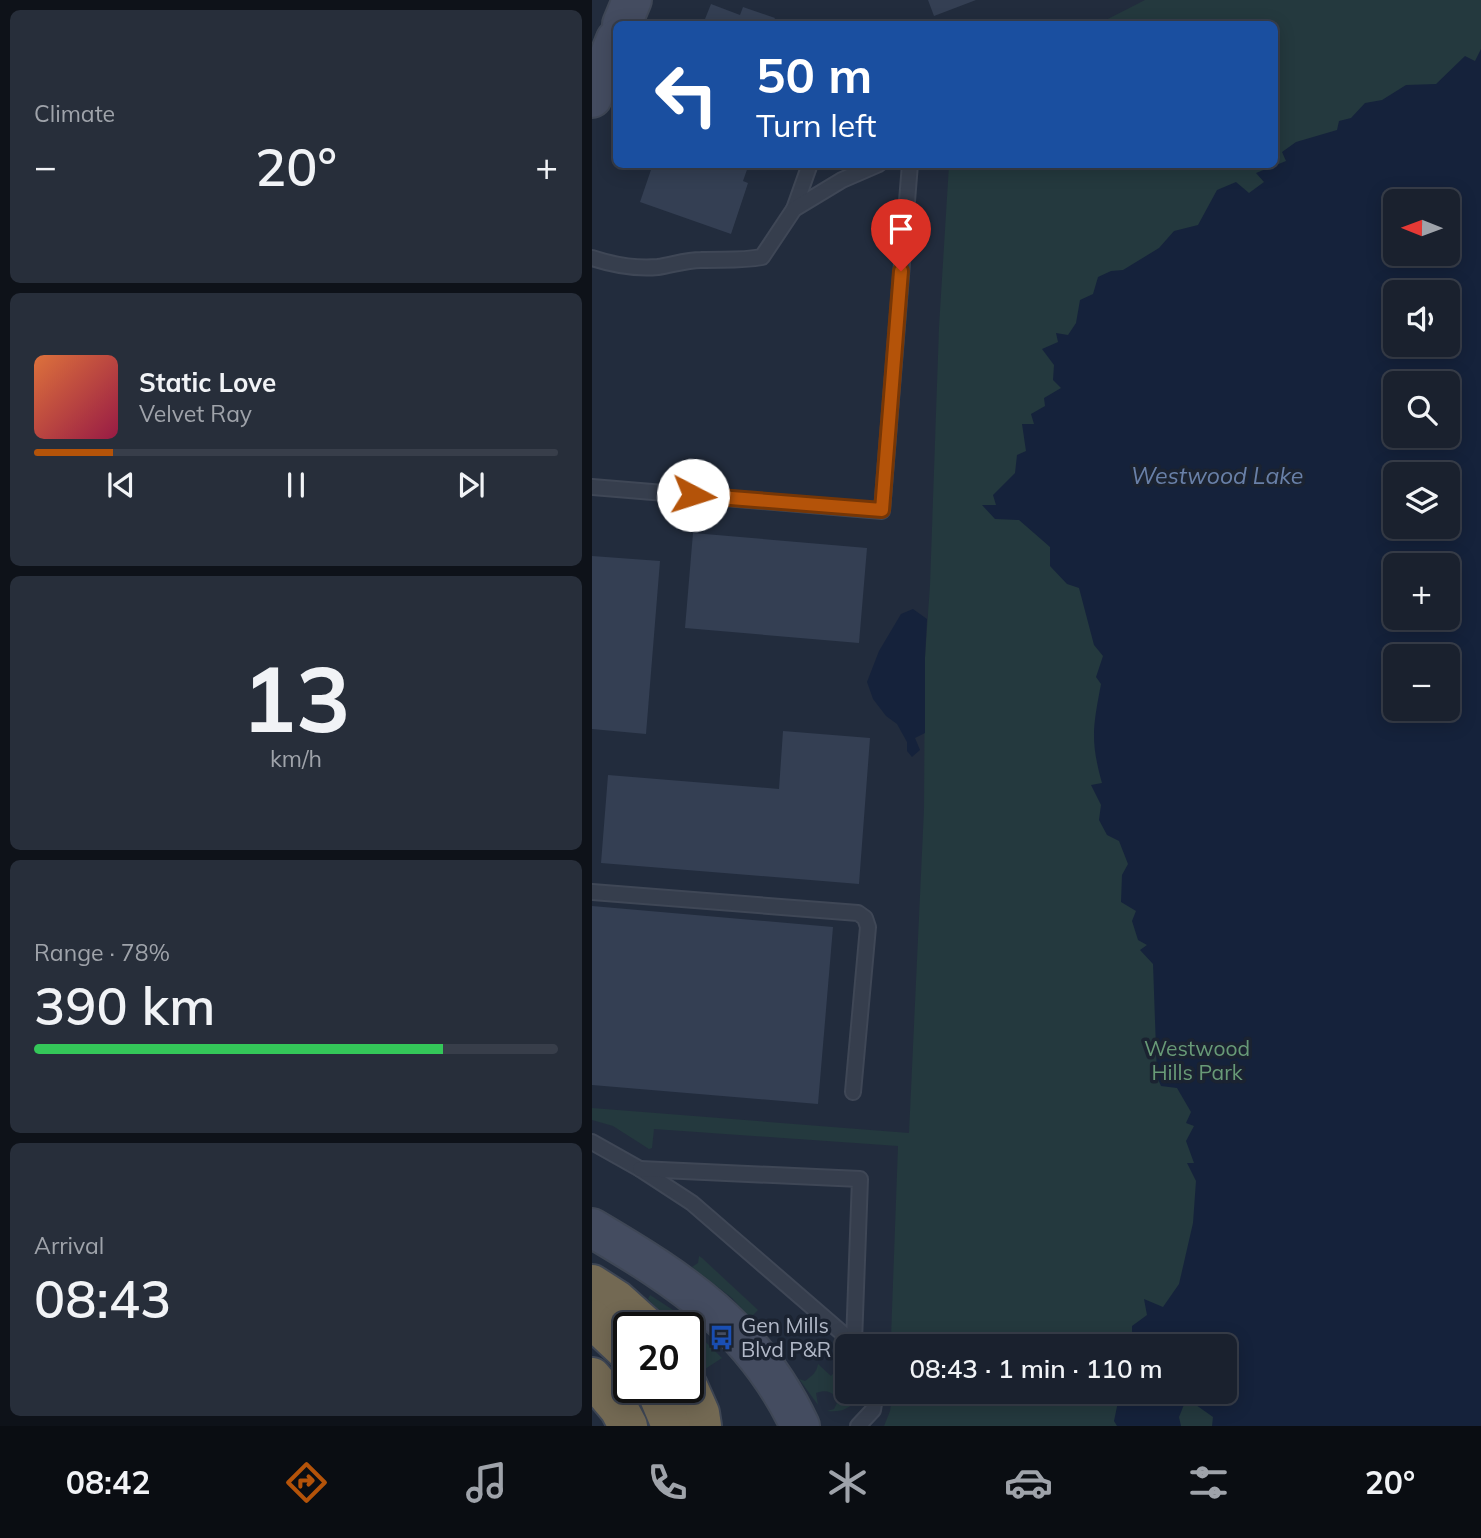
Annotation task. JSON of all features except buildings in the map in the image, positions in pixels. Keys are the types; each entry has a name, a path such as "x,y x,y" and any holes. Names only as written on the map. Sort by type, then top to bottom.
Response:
{"highway":[{"path":"592,1284 630,1312"},
{"path":"592,1319 613,1339"},
{"path":"592,1377 619,1409 628,1426"},
{"path":"661,1403 671,1426"},
{"path":"696,1403 702,1426"}],"street":[{"path":"623,21 632,0"},
{"path":"592,98 613,46"},
{"path":"592,1228 635,1253 720,1314 748,1344 776,1382 800,1426"}],"lane":[{"path":"592,258 613,265 657,267 702,260 738,261 762,257 794,209 809,168"},
{"path":"794,209 842,180 870,168"},
{"path":"592,487 882,510 910,168"},
{"path":"592,892 859,913 865,918 868,927 853,1091"},
{"path":"592,1142 692,1203 844,1334"},
{"path":"640,1169 860,1179 855,1334"},
{"path":"858,1426 873,1410 874,1404"}],"green space":[{"name":"Westwood Lake","path":"1145,0 1481,0 1481,1426 884,1426 891,1404 1237,1404 1237,1334 891,1334 898,1146 654,1129 652,1148 649,1149 613,1126 592,1120 592,1108 909,1133 924,809 925,657 939,327 949,168 1278,168 1278,21 1104,21"},
{"path":"699,1256 758,1310 750,1318 732,1298 692,1267 698,1263"},
{"path":"650,1295 675,1312 661,1312 648,1299"},
{"path":"704,1340 722,1358 704,1370"},
{"path":"818,1364 831,1376 835,1371 835,1395 827,1392 816,1393 818,1405 799,1379 805,1381 815,1372"},
{"path":"836,1404 852,1404 838,1411 827,1411 834,1409"}],"water":[{"name":"Westwood Lake","path":"1481,49 1481,1426 1212,1426 1213,1417 1196,1404 1237,1404 1237,1334 1132,1334 1132,1326 1147,1315 1144,1299 1163,1307 1179,1284 1193,1223 1196,1181 1187,1163 1194,1163 1186,1141 1194,1126 1186,1123 1191,1112 1177,1088 1161,1086 1157,1077 1153,964 1140,950 1147,945 1138,940 1132,921 1136,911 1121,902 1122,875 1128,864 1119,841 1107,835 1099,820 1101,805 1091,785 1102,783 1094,734 1101,684 1096,677 1103,656 1094,645 1079,588 1067,584 1050,566 1050,547 1019,520 995,519 982,505 996,505 993,495 1015,473 1017,455 1026,451 1022,424 1034,424 1031,414 1045,406 1044,398 1061,388 1053,380 1054,365 1042,349 1058,342 1056,333 1068,335 1076,323 1080,300 1093,294 1098,277 1111,271 1123,270 1159,248 1174,231 1198,225 1217,190 1236,182 1249,193 1264,182 1256,173 1268,168 1278,168 1278,164 1286,161 1282,152 1296,142 1337,130 1339,121 1351,118 1365,103 1382,100 1406,85 1436,84 1465,56 1475,61"},
{"path":"913,609 927,619 925,733 915,738 920,750 912,757 897,724 886,716 873,699 867,682 879,651 901,614"},
{"name":"Westwood Lake","path":"1118,1404 1184,1404 1179,1417 1181,1426 1117,1426 1114,1421"}],"place":[{"name":"Gen Mills Blvd P&R","path":"721,1337"}],"route":[{"path":"693,495 882,510 901,271"}],"park label":[{"name":"Westwood Hills Park","path":"1197,1060"}]}
